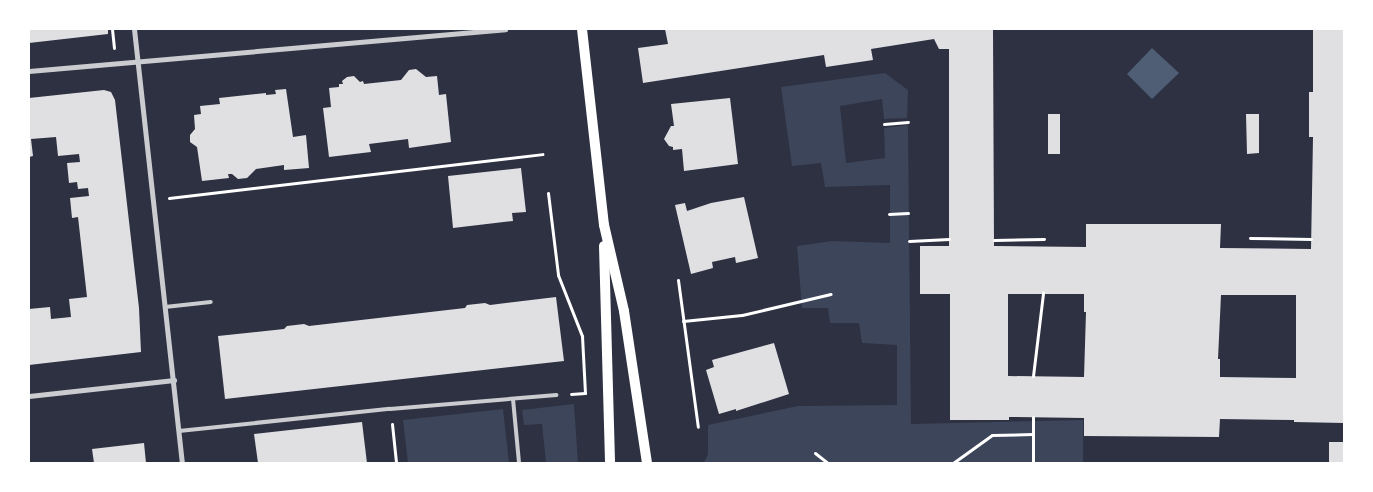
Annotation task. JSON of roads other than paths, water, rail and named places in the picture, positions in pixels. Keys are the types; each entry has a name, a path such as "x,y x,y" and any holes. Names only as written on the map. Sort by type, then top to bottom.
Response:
{"main road":[{"path":"582,29 604,226 610,463"},
{"path":"604,226 624,311 647,463"}],"street":[{"path":"134,29 182,463"},
{"path":"29,71 505,29"},
{"path":"29,396 174,380"}],"lane":[{"path":"166,307 212,302"},
{"path":"179,430 556,395"},
{"path":"514,399 519,463"}]}
